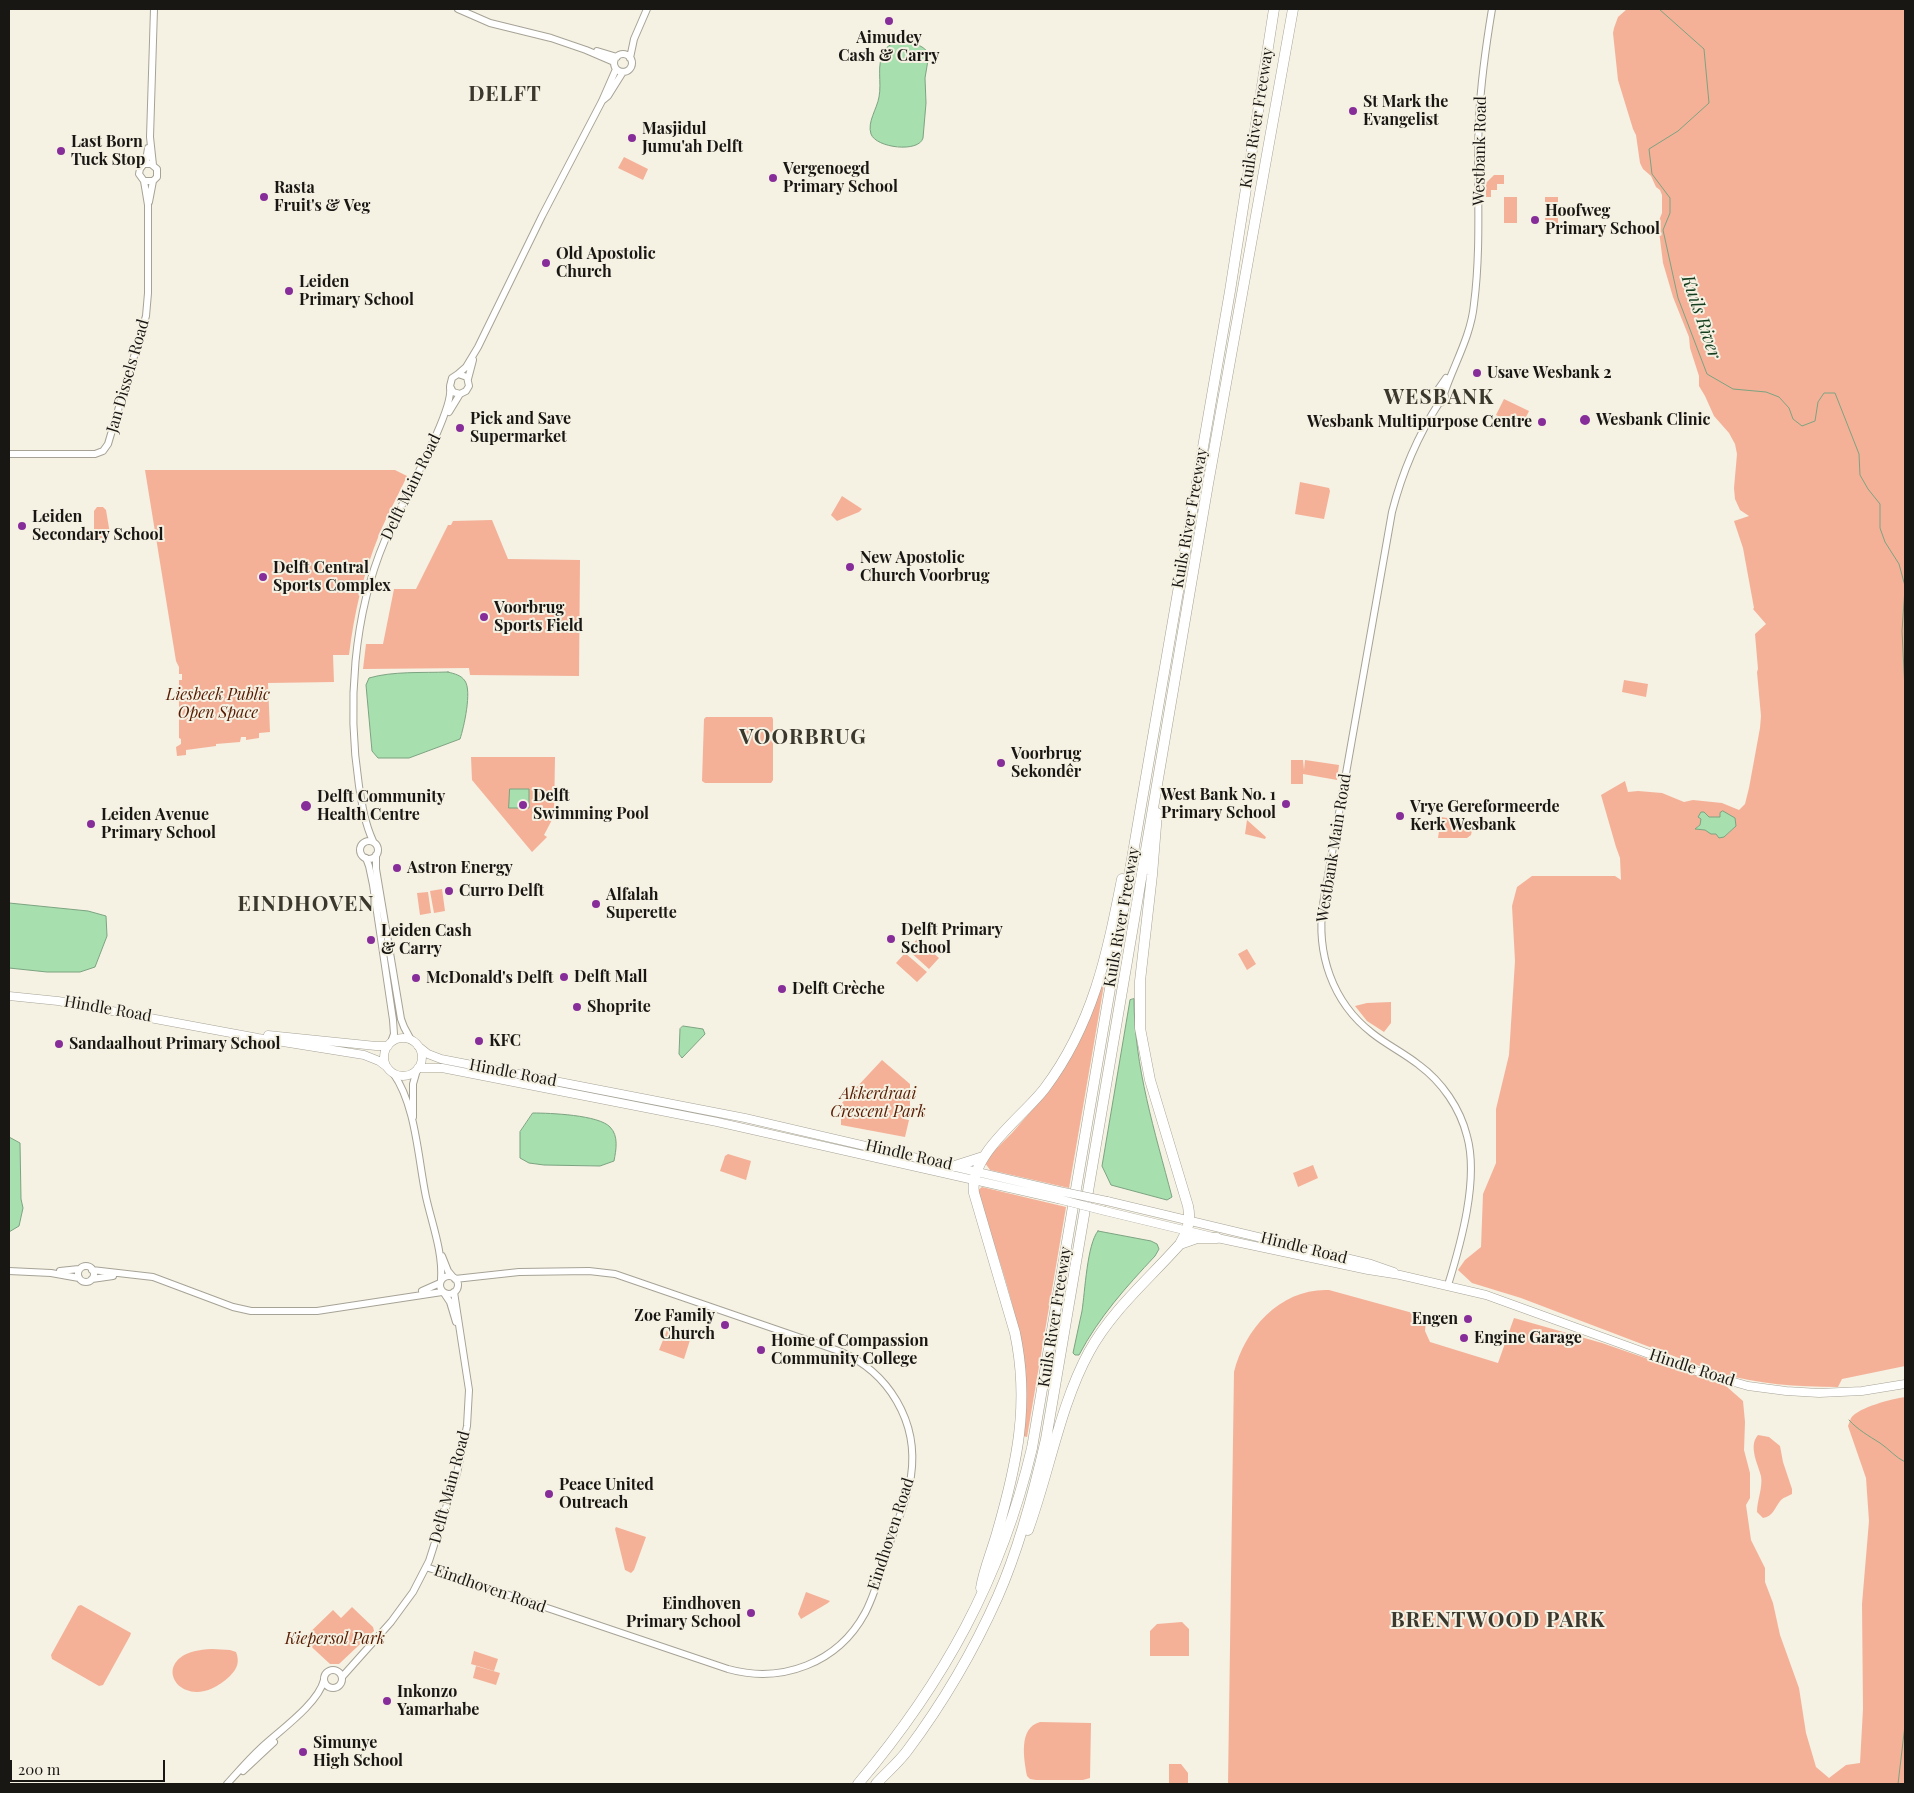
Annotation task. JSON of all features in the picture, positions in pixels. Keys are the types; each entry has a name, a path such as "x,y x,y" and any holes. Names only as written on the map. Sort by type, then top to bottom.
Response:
{"highway":[{"name":"Kuils River Freeway","path":"858,1784 893,1742 928,1693 958,1642 991,1576 1013,1518 1037,1430 1142,800 1230,291 1274,9"},
{"name":"Kuils River Freeway","path":"876,1784 906,1752 960,1670 985,1623 1004,1580 1025,1520 1046,1439 1241,294 1293,9"},
{"path":"1004,1580 1016,1563 1044,1484 1070,1397 1090,1351 1119,1309 1180,1244 1187,1225 1188,1206 1150,1080 1140,1028 1140,981 1158,822 1157,789"},
{"path":"978,1602 981,1585 1013,1475 1022,1422 1023,1388 1015,1333 974,1193 976,1176 983,1157 1044,1090 1066,1058 1081,1030 1104,965 1131,830 1142,800"},
{"path":"955,1166 983,1157"},
{"path":"1180,1244 1197,1238 1217,1238"}],"main road":[{"name":"Hindle Road","path":"9,996 58,1001 364,1055 379,1061 390,1070"},
{"name":"Hindle Road","path":"237,1032 376,1046 390,1044"},
{"path":"401,1038 415,1043 422,1055 417,1069 403,1076 390,1070 384,1056 390,1044 401,1038"},
{"name":"Hindle Road","path":"415,1043 428,1054 441,1059 745,1118 955,1166 976,1176"},
{"name":"Hindle Road","path":"417,1069 442,1068 717,1122 976,1176 1058,1195 1105,1211 1187,1225 1380,1267 1400,1275"},
{"name":"Hindle Road","path":"1058,1195 1107,1201 1187,1225 1217,1238 1448,1285 1493,1297 1699,1372 1744,1385 1786,1391 1819,1393 1862,1391 1905,1384"}],"street":[{"path":"150,137 144,164 139,172 140,177 144,181 153,181 157,175 157,169 153,165 150,137 154,9"},
{"path":"458,9 490,22 551,38 617,60 630,58"},
{"path":"602,101 608,96 623,72 631,68 630,58 638,30 647,9"},
{"name":"Westbank Road","path":"1441,392 1465,343 1474,304 1478,261 1481,81 1492,9"},
{"path":"478,347 468,379 468,389 460,394 455,393 450,388 450,380 466,366 478,347 542,216 602,101 617,60 638,30"},
{"path":"617,60 623,72"},
{"path":"144,164 153,165"},
{"name":"Jan Dissels Road","path":"9,454 95,454 103,451 108,444 146,316 148,293 148,205 144,181"},
{"name":"Jan Dissels Road","path":"148,205 153,181"},
{"path":"458,374 468,379"},
{"name":"Delft Main Road","path":"442,423 451,397 450,388"},
{"path":"1441,392 1444,400 1436,401 1433,395 1441,392"},
{"name":"Delft Main Road","path":"373,841 364,817 356,766 352,709 363,616 370,582 384,540 442,423 460,394"},
{"name":"Westbank Main Road","path":"1436,401 1405,470 1392,512 1323,904 1321,932 1324,959 1330,976 1338,994 1349,1010 1372,1033 1430,1074 1446,1092 1464,1125 1471,1154 1471,1179 1463,1224 1448,1285"},
{"name":"Delft Main Road","path":"362,843 364,817"},
{"path":"390,1044 394,1034 393,1020 373,885 366,858 360,852 362,843 367,840 373,841 378,848 376,855 377,872 401,1019 415,1043"},
{"path":"366,858 372,858 376,855"},
{"path":"51,1273 80,1269 87,1266 92,1270 153,1277 236,1308 251,1311 317,1311 414,1295 443,1292 450,1294 456,1291 458,1284 448,1271 437,1243 426,1196 414,1126 412,1084 417,1069"},
{"path":"390,1070 401,1086 414,1126"},
{"path":"437,1243 440,1281 443,1292"},
{"path":"79,1278 80,1269"},
{"path":"92,1270 92,1279"},
{"path":"9,1271 51,1273 79,1278 84,1282 92,1279 127,1275"},
{"name":"Eindhoven Road","path":"426,1568 723,1668 752,1674 780,1673 797,1669 821,1658 843,1642 858,1624 873,1593 910,1478 911,1445 908,1428 900,1407 879,1376 859,1360 846,1353 615,1274 589,1271 520,1272 454,1278"},
{"path":"414,1295 446,1276 454,1278"},
{"name":"Eindhoven Road","path":"456,1291 477,1277"},
{"name":"Delft Main Road","path":"342,1677 414,1592 426,1568 457,1473 467,1426 469,1381 459,1328 456,1291"},
{"name":"Delft Main Road","path":"443,1292 450,1302 459,1328"},
{"name":"Delft Main Road","path":"334,1670 344,1666 362,1653"},
{"path":"227,1784 258,1758 276,1740 282,1730 306,1707 331,1688 340,1685 342,1677 339,1672 334,1670 327,1672 320,1690 306,1707"},
{"path":"324,1680 326,1685 331,1688"}],"green space":[{"path":"1627,9 1905,9 1905,1366 1842,1379 1838,1387 1778,1384 1718,1373 1521,1298 1472,1283 1458,1270 1465,1260 1481,1247 1483,1194 1496,1163 1496,1109 1509,1055 1515,961 1512,906 1517,887 1532,876 1615,876 1621,880 1620,858 1601,795 1625,781 1628,792 1662,793 1684,802 1693,800 1722,803 1739,810 1745,804 1760,728 1761,716 1755,634 1766,624 1753,609 1743,548 1734,521 1749,516 1740,510 1735,499 1737,454 1735,444 1729,433 1714,416 1699,386 1699,376 1690,348 1689,337 1673,297 1663,263 1658,223 1662,213 1662,195 1651,176 1643,169 1640,163 1636,135 1618,80 1613,33 1618,17","holes":["1704,812 1708,817 1720,817 1736,826 1724,837 1705,830 1696,829 1700,825"]},
{"path":"624,157 648,169 643,180 618,168"},
{"path":"1494,175 1504,175 1504,184 1497,184 1497,190 1491,190 1491,197 1486,197 1486,183"},
{"path":"1504,197 1517,197 1517,223 1504,223"},
{"path":"1545,197 1558,197 1558,223 1545,223"},
{"path":"1504,399 1529,411 1521,427 1496,415"},
{"name":"Delft Central Sports Complex","path":"145,470 395,470 407,476 382,528 368,564 356,609 349,655 333,655 334,682 268,683 270,732 259,733 259,738 246,740 246,737 241,737 240,742 216,744 216,746 186,750 186,755 177,756 176,747 181,744 181,739 179,738 179,680 182,680 182,674 179,674 179,667 176,661"},
{"path":"1300,482 1329,488 1324,519 1295,514"},
{"path":"842,496 862,509 837,521 831,515"},
{"path":"97,507 103,507 106,510 110,534 107,538 96,538 94,535 94,511"},
{"name":"Voorbrug Sports Field","path":"492,520 508,559 580,560 579,676 470,675 469,668 363,669 366,644 383,644 394,589 416,589 448,525 451,525 453,521"},
{"path":"1624,680 1648,684 1646,697 1622,692"},
{"path":"706,717 772,717 773,780 771,783 705,783 702,781 704,719"},
{"name":"Delft Swimming Pool","path":"471,757 555,757 554,816 544,835 547,837 532,852 472,780"},
{"path":"1291,760 1303,760 1304,770 1305,760 1339,765 1337,780 1303,774 1303,784 1291,784"},
{"path":"1441,817 1460,820 1459,824 1473,826 1471,835 1467,838 1438,838"},
{"path":"1247,820 1266,837 1265,839 1245,834"},
{"path":"442,889 445,911 434,913 430,891"},
{"path":"428,892 431,913 420,915 417,893"},
{"path":"917,939 939,958 929,969 908,950"},
{"path":"1247,949 1256,964 1247,970 1238,954"},
{"path":"905,953 927,972 917,982 896,963"},
{"path":"1103,978 1105,979 1069,1188 990,1170 985,1163 988,1157 1045,1095"},
{"path":"1391,1002 1391,1023 1384,1032 1367,1021 1355,1006 1367,1003"},
{"name":"Akkerdraai Crescent Park","path":"882,1060 910,1084 910,1114 904,1114 904,1119 909,1120 905,1137 841,1125 841,1104"},
{"path":"728,1154 751,1161 746,1180 720,1171 725,1156"},
{"path":"1313,1165 1318,1178 1298,1187 1293,1173"},
{"path":"982,1187 1066,1207 1027,1437 1023,1436 1025,1404 1020,1342 1006,1281 977,1191"},
{"path":"1329,1290 1420,1315 1426,1320 1425,1331 1430,1342 1498,1363 1514,1318 1602,1343 1726,1386 1743,1401 1745,1422 1744,1450 1750,1473 1750,1498 1746,1505 1751,1540 1765,1568 1765,1582 1773,1603 1780,1635 1799,1688 1806,1733 1816,1767 1829,1778 1846,1765 1860,1763 1863,1709 1862,1604 1869,1521 1866,1478 1848,1426 1851,1418 1861,1410 1905,1397 1905,1784 1228,1784 1234,1372 1247,1340 1256,1326 1268,1314 1281,1303 1295,1296 1312,1291"},
{"path":"667,1330 689,1337 690,1340 684,1359 659,1350"},
{"path":"1758,1435 1769,1437 1780,1446 1792,1489 1792,1494 1782,1499 1772,1514 1763,1518 1757,1512 1761,1490 1761,1476 1754,1444"},
{"path":"616,1527 646,1537 634,1570 631,1573 625,1570"},
{"path":"806,1592 830,1601 801,1619 798,1614"},
{"path":"81,1605 131,1633 103,1685 99,1686 52,1659 51,1655 78,1606"},
{"name":"Kiepersol Park","path":"352,1607 373,1627 374,1631 339,1664 330,1664 303,1639 333,1610 341,1618"},
{"path":"1182,1622 1189,1629 1189,1656 1150,1656 1150,1631 1157,1624"},
{"path":"212,1649 236,1652 238,1662 230,1676 212,1688 196,1692 184,1689 175,1681 173,1671 177,1661 190,1653"},
{"path":"474,1651 498,1659 494,1671 471,1664"},
{"path":"476,1666 500,1673 496,1685 473,1678"},
{"path":"1040,1722 1091,1723 1090,1778 1083,1780 1036,1780 1030,1779 1027,1776 1024,1753 1025,1737 1033,1725"},
{"path":"1169,1764 1181,1764 1188,1773 1188,1784 1169,1784"}],"shaded area":[{"path":"899,42 920,46 929,54 925,78 926,103 923,138 920,143 906,147 881,143 871,134 870,129 879,97 880,62 888,46"},
{"path":"448,672 462,677 467,686 467,709 460,739 409,758 378,758 372,751 366,685 369,678 398,673"},
{"path":"510,789 529,789 529,808 509,808"},
{"path":"1723,811 1735,818 1736,826 1724,837 1719,838 1716,834 1695,829 1700,825 1701,819 1698,817 1701,812 1704,812 1709,817 1720,817 1720,813"},
{"path":"9,903 88,911 106,916 107,936 95,967 80,972 47,972 9,968"},
{"path":"1134,999 1135,1024 1142,1074 1172,1197 1167,1200 1111,1185 1102,1166 1130,1000"},
{"path":"683,1026 703,1029 705,1034 682,1058 679,1054 680,1029"},
{"path":"533,1113 585,1117 604,1123 610,1127 615,1135 614,1161 600,1166 544,1165 529,1163 520,1158 520,1132"},
{"path":"9,1137 20,1143 21,1199 23,1208 19,1226 9,1232"},
{"path":"1098,1231 1151,1241 1157,1244 1159,1249 1104,1315 1079,1355 1075,1355 1073,1353 1082,1311 1091,1246"}],"waterway":[{"name":"Kuils River","path":"1659,9 1704,49 1709,103 1678,131 1649,149 1652,174 1670,198 1670,213 1663,230 1678,298 1707,374 1733,389 1766,392 1779,397 1789,408 1793,419 1802,426 1815,421 1818,402 1824,393 1835,393 1859,454 1860,475 1880,504 1880,528 1885,542 1899,564 1905,586"},
{"name":"Kuils River","path":"1905,588 1902,631 1905,690"},
{"path":"1849,1420 1905,1462"},
{"name":"Kuils River","path":"1898,1784 1905,1725"}],"place":[{"name":"Aimudey Cash & Carry","path":"889,21"},
{"name":"St Mark the Evangelist","path":"1353,111"},
{"name":"Masjidul Jumu'ah Delft","path":"632,138"},
{"name":"Last Born Tuck Stop","path":"61,151"},
{"name":"Vergenoegd Primary School","path":"773,178"},
{"name":"Rasta Fruit's & Veg","path":"264,197"},
{"name":"Hoofweg Primary School","path":"1535,220"},
{"name":"Old Apostolic Church","path":"546,263"},
{"name":"Leiden Primary School","path":"289,291"},
{"name":"Usave Wesbank 2","path":"1477,373"},
{"name":"Wesbank Clinic","path":"1585,420"},
{"name":"Wesbank Multipurpose Centre","path":"1542,422"},
{"name":"Pick and Save Supermarket","path":"460,428"},
{"name":"Leiden Secondary School","path":"22,526"},
{"name":"New Apostolic Church Voorbrug","path":"850,567"},
{"name":"Delft Central Sports Complex","path":"263,577"},
{"name":"Voorbrug Sports Field","path":"484,617"},
{"name":"Voorbrug Sekondêr","path":"1001,763"},
{"name":"West Bank No. 1 Primary School","path":"1286,804"},
{"name":"Delft Swimming Pool","path":"523,805"},
{"name":"Delft Community Health Centre","path":"306,806"},
{"name":"Vrye Gereformeerde Kerk Wesbank","path":"1400,816"},
{"name":"Leiden Avenue Primary School","path":"91,824"},
{"name":"Astron Energy","path":"397,868"},
{"name":"Curro Delft","path":"449,891"},
{"name":"Alfalah Superette","path":"596,904"},
{"name":"Delft Primary School","path":"891,939"},
{"name":"Leiden Cash & Carry","path":"371,940"},
{"name":"Delft Mall","path":"564,977"},
{"name":"McDonald's Delft","path":"416,978"},
{"name":"Delft Crèche","path":"782,989"},
{"name":"Shoprite","path":"577,1007"},
{"name":"KFC","path":"479,1041"},
{"name":"Sandaalhout Primary School","path":"59,1044"},
{"name":"Engen","path":"1468,1319"},
{"name":"Zoe Family Church","path":"725,1325"},
{"name":"Engine Garage","path":"1464,1338"},
{"name":"Home of Compassion Community College","path":"761,1350"},
{"name":"Peace United Outreach","path":"549,1494"},
{"name":"Eindhoven Primary School","path":"751,1613"},
{"name":"Inkonzo Yamarhabe","path":"387,1701"},
{"name":"Simunye High School","path":"303,1752"}],"district":[{"name":"DELFT","path":"505,94"},
{"name":"WESBANK","path":"1439,397"},
{"name":"VOORBRUG","path":"803,737"},
{"name":"EINDHOVEN","path":"306,904"},
{"name":"BRENTWOOD PARK","path":"1498,1620"}],"park label":[{"name":"Liesbeek Public Open Space","path":"218,704"}]}
